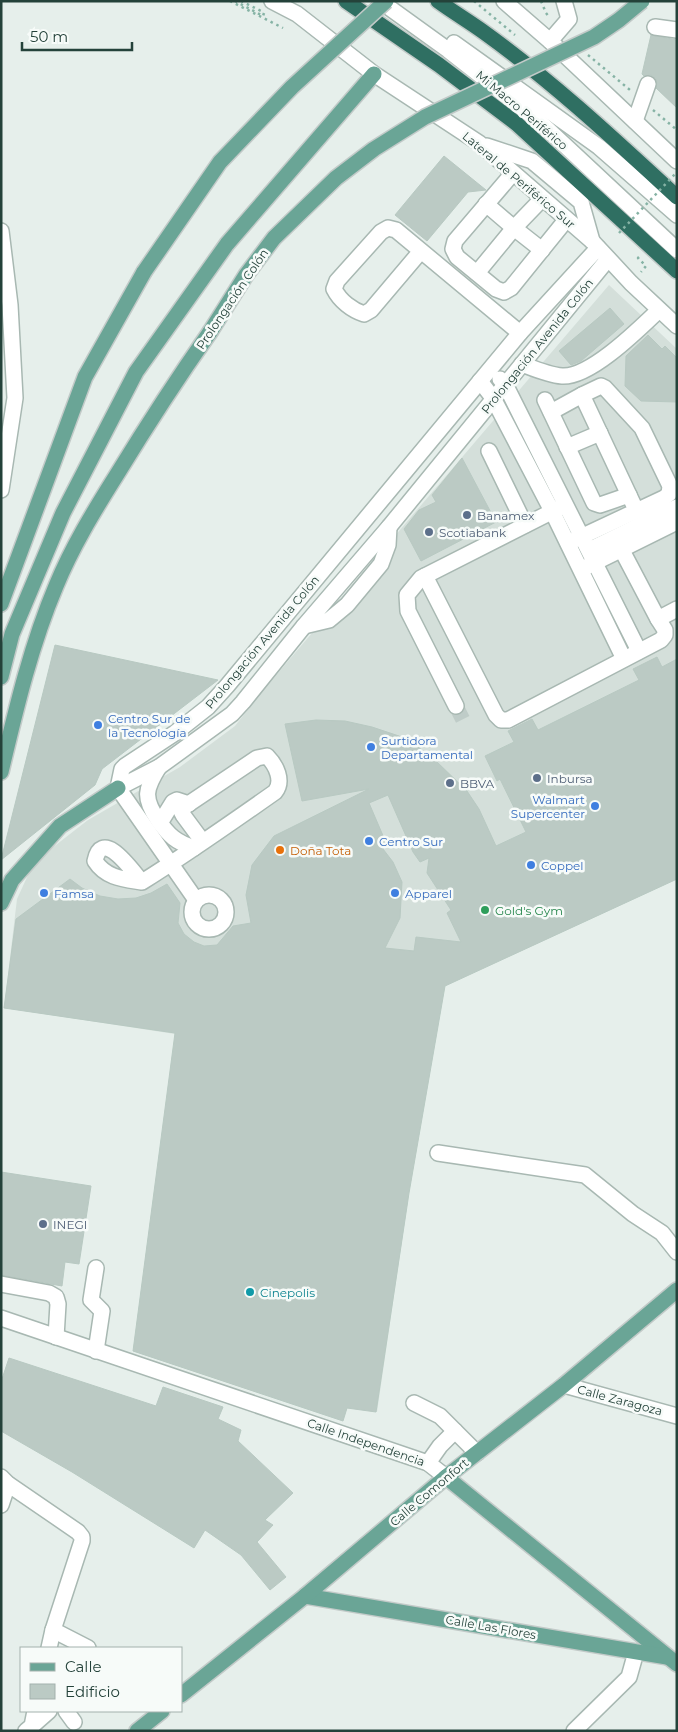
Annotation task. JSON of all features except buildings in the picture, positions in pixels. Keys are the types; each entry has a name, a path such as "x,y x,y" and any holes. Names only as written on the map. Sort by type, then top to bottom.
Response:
{"highway":[{"path":"346,1 439,65 517,124 677,271"},
{"path":"438,1 486,33 558,90 677,197"}],"main road":[{"path":"1,604 85,377 144,272 220,162 292,87 386,1"},
{"name":"Prolongación Colón","path":"1,772 35,642 56,585 71,554 89,519 160,405 246,275 274,238 336,178 374,149 425,117 594,37 642,1"},
{"path":"1,678 12,634 63,513 136,372 227,244 374,74"},
{"path":"1,903 12,880 60,826 118,788"},
{"name":"Calle Comonfort","path":"182,1694 305,1596 446,1477 564,1385 677,1290"},
{"name":"Calle Independencia","path":"446,1477 674,1660"},
{"name":"Calle Las Flores","path":"305,1596 674,1660"},
{"path":"137,1731 161,1712"}],"street":[{"name":"Lateral de Periférico Sur","path":"272,1 297,14 374,74 479,143 600,249 677,326"},
{"name":"Mi Macro Periférico","path":"380,1 448,50 541,122 677,250"},
{"name":"Mi Macro Periférico","path":"394,1 599,147 677,215"},
{"path":"504,1 550,41 677,161"},
{"path":"550,41 569,19 564,1"},
{"path":"656,27 677,30"},
{"path":"635,121 648,84"},
{"path":"479,143 532,161 581,202 600,249"},
{"path":"513,173 455,242 453,250 457,257 496,289 504,292 511,288 566,220"},
{"path":"477,273 514,228 542,199"},
{"path":"486,204 542,250"},
{"path":"421,251 372,310 364,314 356,312 338,297 334,289 337,282 362,253 381,232 388,228 396,230 520,333"},
{"path":"1,231 10,305 15,398 1,490"},
{"name":"Prolongación Avenida Colón","path":"118,788 122,770 125,766 175,733 208,707 227,686 520,333 600,249"},
{"name":"Prolongación Avenida Colón","path":"118,788 159,766 232,714 243,702 522,364 600,249"},
{"path":"522,364 548,374 564,377 578,374 598,362 659,310"},
{"path":"490,369 505,384 574,539 580,569 624,659"},
{"path":"480,382 493,398 559,508"},
{"path":"574,539 664,498 669,494 670,486 642,428 605,388 601,386 582,395 548,406 594,502 600,505 629,494"},
{"path":"582,395 636,510"},
{"path":"567,447 600,433"},
{"path":"489,451 526,525"},
{"path":"580,569 592,557 618,544 677,507"},
{"path":"456,706 408,611 407,595 421,578 559,508"},
{"path":"618,544 677,522"},
{"path":"574,539 592,557 639,651"},
{"path":"425,576 496,715 502,720 508,720 661,640 665,635 665,630 618,544"},
{"path":"658,619 677,609"},
{"path":"142,882 171,864 199,845 275,792 279,787 279,780 274,763 267,756 257,758 181,811 199,845"},
{"path":"159,766 150,781 149,806 168,835 180,843 199,845"},
{"path":"118,788 196,900"},
{"path":"160,823 173,802 177,800 189,804"},
{"path":"438,1153 585,1175 633,1214 662,1233 677,1252"},
{"path":"96,1268 91,1300 102,1311 96,1351"},
{"path":"1,1284 49,1293 56,1297 58,1304 56,1337"},
{"name":"Calle Independencia","path":"1,1318 428,1463 446,1477"},
{"name":"Calle Zaragoza","path":"564,1385 677,1416"},
{"path":"414,1403 440,1416 477,1453"},
{"path":"428,1463 440,1446 455,1431"},
{"path":"1,1505 5,1480 78,1532 82,1537 49,1647"},
{"path":"53,1630 86,1647"},
{"path":"574,1731 629,1678 636,1652"},
{"path":"29,1728 36,1712"},
{"path":"29,1728 48,1712"}],"path":[{"path":"230,1 283,28"},
{"path":"235,1 263,16 264,13 241,1"},
{"path":"474,1 518,38"},
{"path":"541,1 546,13"},
{"path":"582,49 677,130"},
{"path":"619,233 677,172"}],"shaded area":[{"name":"Centro Sur","path":"609,285 677,349 677,879 445,986 409,1193 377,1412 347,1408 343,1421 133,1351 175,1034 4,1008 17,899 34,862 88,820 180,767 235,726 260,694"}],"tunnel":[{"path":"456,706 466,726"}],"place":[{"name":"Banamex","path":"467,515"},
{"name":"Scotiabank","path":"429,532"},
{"name":"Centro Sur de la Tecnología","path":"98,725"},
{"name":"Surtidora Departamental","path":"371,747"},
{"name":"Inbursa","path":"537,778"},
{"name":"BBVA","path":"450,783"},
{"name":"Walmart Supercenter","path":"595,806"},
{"name":"Centro Sur","path":"369,841"},
{"name":"Doña Tota","path":"280,850"},
{"name":"Coppel","path":"531,865"},
{"name":"Famsa","path":"44,893"},
{"name":"Apparel","path":"395,893"},
{"name":"Gold's Gym","path":"485,910"},
{"name":"INEGI","path":"43,1224"},
{"name":"Cinepolis","path":"250,1292"}]}
